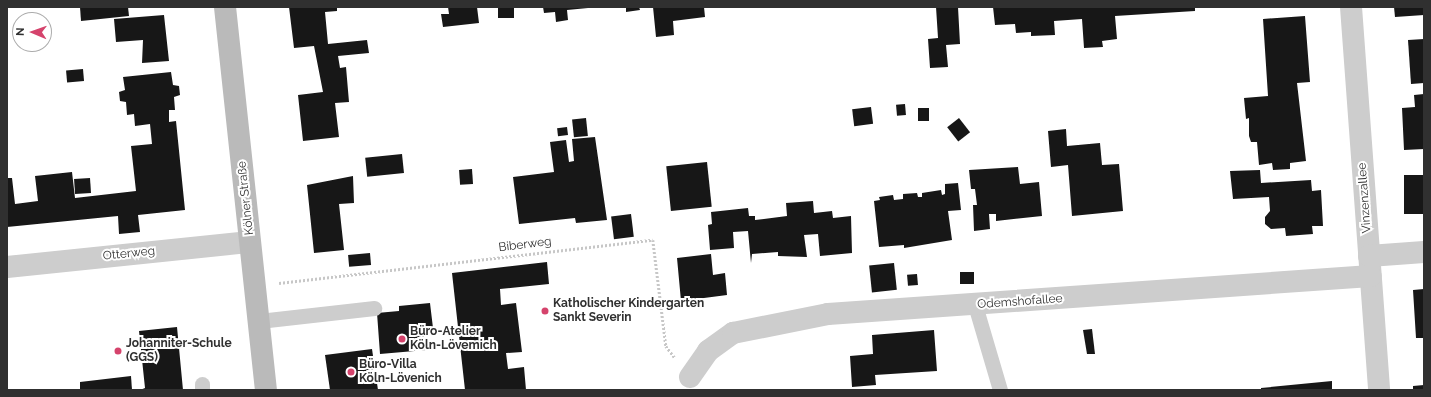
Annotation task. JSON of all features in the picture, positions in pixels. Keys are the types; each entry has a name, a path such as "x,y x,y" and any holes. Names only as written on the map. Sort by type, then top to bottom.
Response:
{"street":[{"name":"Kölner Straße","path":"225,7 266,390"},
{"name":"Vinzenzallee","path":"1351,7 1379,390"},
{"name":"Otterweg","path":"7,267 250,242"},
{"name":"Odemshofallee","path":"690,377 708,351 733,333 778,322 828,314 975,305 1370,266 1424,252"}],"lane":[{"path":"975,305 1000,390"},
{"path":"259,321 374,308"}],"path":[{"name":"Biberweg","path":"255,285 652,240 666,346 690,377"}],"building":[{"path":"80,7 128,7 129,16 81,21"},
{"path":"289,7 337,7 337,11 325,12 328,44 367,40 369,53 338,56 340,68 346,67 349,102 335,103 339,137 303,141 298,95 323,92 314,46 294,48"},
{"path":"448,7 477,7 479,23 443,27 441,14 449,14"},
{"path":"498,7 514,7 514,18 498,18"},
{"path":"543,7 588,8 567,10 568,20 556,22 555,12 544,13"},
{"path":"626,7 639,7 640,10 626,12"},
{"path":"653,7 704,7 705,17 673,21 674,35 656,37"},
{"path":"936,7 958,7 960,44 946,45 948,67 930,68 928,39 938,38"},
{"path":"993,7 1195,7 1195,11 1115,16 1117,39 1102,41 1103,47 1084,48 1082,19 1054,21 1055,35 1031,36 1031,32 1016,33 1015,24 995,25"},
{"path":"1394,7 1424,7 1424,15 1395,17"},
{"path":"164,15 169,61 142,63 143,40 116,42 114,19"},
{"path":"1305,16 1310,82 1297,83 1306,161 1290,163 1290,169 1273,170 1272,163 1259,165 1257,142 1251,142 1249,136 1249,118 1246,119 1244,98 1268,96 1263,19"},
{"path":"1424,39 1424,83 1411,84 1408,40"},
{"path":"83,69 84,81 67,82 66,70"},
{"path":"171,72 173,85 179,86 180,95 174,97 175,110 169,110 169,122 176,121 185,210 138,215 140,232 119,234 118,216 7,227 7,178 12,178 15,204 38,201 35,176 72,172 75,198 136,191 131,146 152,144 150,124 135,126 134,114 127,115 126,102 120,101 119,92 125,90 123,77"},
{"path":"1424,94 1424,149 1404,150 1402,108 1415,107 1414,95"},
{"path":"905,104 906,115 897,116 896,105"},
{"path":"871,107 873,124 854,126 852,109"},
{"path":"918,108 929,108 929,121 918,121"},
{"path":"586,118 588,136 574,137 572,119"},
{"path":"959,118 970,132 958,141 947,127"},
{"path":"567,127 568,135 558,136 557,128"},
{"path":"1066,129 1067,146 1100,143 1102,165 1119,164 1123,211 1072,216 1068,165 1051,167 1048,131"},
{"path":"595,137 607,220 576,223 575,218 519,224 513,177 554,172 550,142 566,140 569,162 574,161 572,139"},
{"path":"402,154 404,173 367,177 365,158"},
{"path":"707,162 712,207 671,211 666,166"},
{"path":"1018,167 1020,184 1039,182 1042,216 996,221 996,214 989,214 990,229 974,231 973,205 977,205 975,189 971,189 969,170"},
{"path":"472,169 473,184 460,185 459,170"},
{"path":"1260,170 1261,183 1311,180 1312,191 1321,190 1323,226 1312,226 1313,234 1286,236 1285,228 1271,229 1265,224 1265,217 1270,211 1269,197 1233,199 1230,171"},
{"path":"1404,175 1424,175 1424,214 1404,214"},
{"path":"353,176 354,203 339,204 344,250 314,253 307,185"},
{"path":"90,178 91,193 75,194 74,179"},
{"path":"958,183 961,210 948,211 952,240 904,248 904,245 879,247 874,201 880,200 879,197 893,195 894,200 903,199 903,194 917,193 918,197 922,197 922,193 941,190 942,195 945,194 945,184"},
{"path":"813,201 814,213 832,211 833,218 851,216 852,253 820,256 818,234 804,235 807,257 778,256 778,252 752,254 751,263 748,231 733,232 734,248 710,250 708,225 712,224 711,212 748,208 749,216 755,216 755,220 787,216 786,203"},
{"path":"631,214 634,237 614,239 611,216"},
{"path":"370,253 371,265 349,267 348,255"},
{"path":"711,254 713,275 725,273 727,295 681,301 677,258"},
{"path":"547,262 549,284 500,289 501,305 516,303 522,352 506,353 508,369 524,367 526,390 465,390 452,273"},
{"path":"894,263 897,290 872,292 869,266"},
{"path":"960,272 974,272 974,284 960,284"},
{"path":"917,274 918,285 908,286 907,275"},
{"path":"1424,289 1424,338 1416,338 1413,290"},
{"name":"Büro-Atelier Köln-Lövemich","path":"430,303 433,328 424,328 426,350 380,354 377,313 399,311 399,306"},
{"path":"177,327 183,390 140,390 145,388 139,331"},
{"path":"1092,329 1095,354 1087,354 1083,330"},
{"path":"934,330 937,371 875,375 876,385 852,387 850,356 873,354 872,335"},
{"name":"Büro-Villa Köln-Lövenich","path":"372,349 378,390 330,390 325,355"},
{"path":"131,376 132,390 80,390 80,382"},
{"path":"1332,381 1332,390 1261,390 1261,388"},
{"path":"1424,385 1424,390 1413,390 1413,386"}],"place":[{"name":"Katholischer Kindergarten Sankt Severin","path":"545,311"},
{"name":"Büro-Atelier Köln-Lövemich","path":"402,339"},
{"name":"Johanniter-Schule (GGS)","path":"118,351"},
{"name":"Büro-Villa Köln-Lövenich","path":"351,372"}]}
